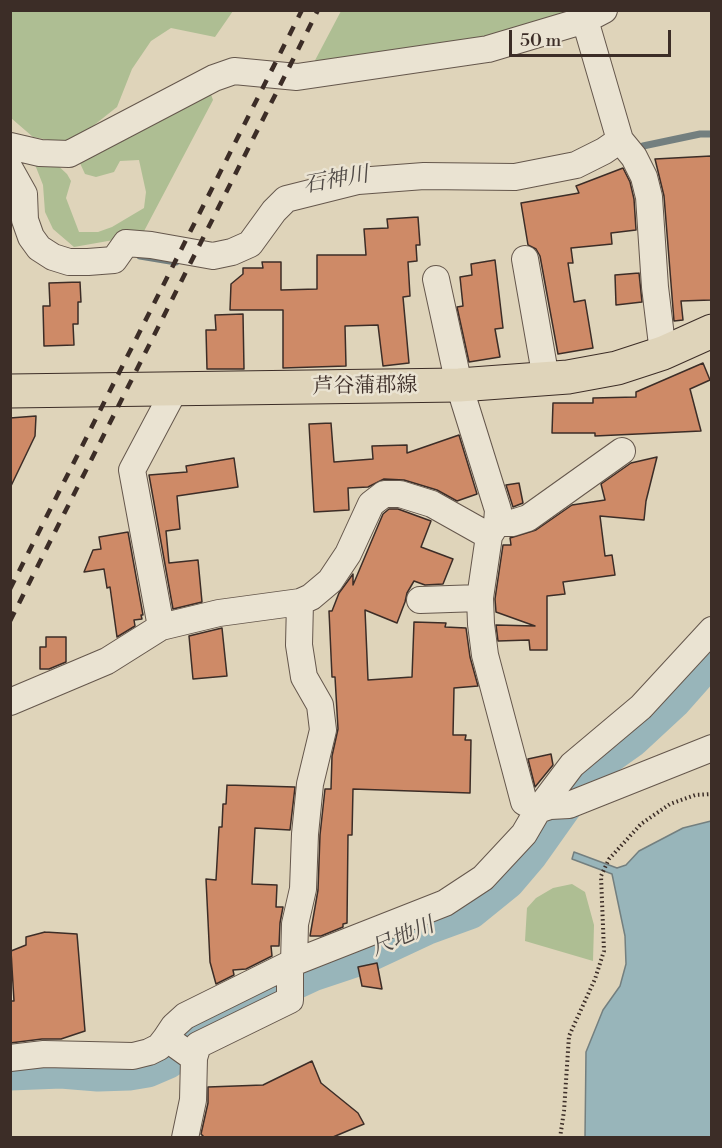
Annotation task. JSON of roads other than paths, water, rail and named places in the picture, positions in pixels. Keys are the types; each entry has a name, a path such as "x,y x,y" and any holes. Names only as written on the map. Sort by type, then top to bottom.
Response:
{"main road":[{"name":"芦谷蒲郡線","path":"10,392 459,385 546,379 617,368 663,353 711,332"}],"street":[{"path":"626,147 604,151 576,165 515,177 424,176 358,182 286,199 274,211 250,244 232,252 213,256 151,245 69,262 53,257 39,248 31,237 25,220 24,194 15,148 40,153 69,154 214,78 234,71 297,77 488,49 594,15 626,147 644,177 649,197 655,287 663,353"},
{"path":"525,259 546,379"},
{"path":"436,279 459,385 498,510 480,598 485,655 524,802 552,807 711,748"},
{"path":"161,627 132,470 175,389"},
{"path":"10,702 107,661 161,627 219,613 300,602 311,597 330,581 348,554 371,504 384,494 400,494 432,504 493,530 528,518 622,451"},
{"path":"420,600 480,598"},
{"path":"10,1058 44,1054 133,1056 159,1047 198,1045 290,1000 295,924 303,889 310,784 323,730 320,705 304,677 299,645 300,602"},
{"path":"185,1137 193,1100 174,1026 185,1016 291,973 445,903 483,878 552,807 572,765 641,707 711,630"}],"water":[{"path":"711,821 711,1137 585,1137 586,1052 603,1010 620,986 626,964 625,936 612,874 572,859 574,852 617,868 626,865 639,851 683,828"}],"waterway":[{"name":"石神川","path":"634,150 700,134 712,134"},
{"name":"石神川","path":"140,256 176,262"},
{"name":"尺地川","path":"10,1071 61,1069 98,1072 147,1068 168,1059 184,1038 200,1025 224,1013 312,972 363,955 425,926 469,910 506,880 529,853 590,767 631,738 672,700 712,655"}],"railway":[{"path":"10,589 302,10"},
{"path":"10,621 318,10"}]}
